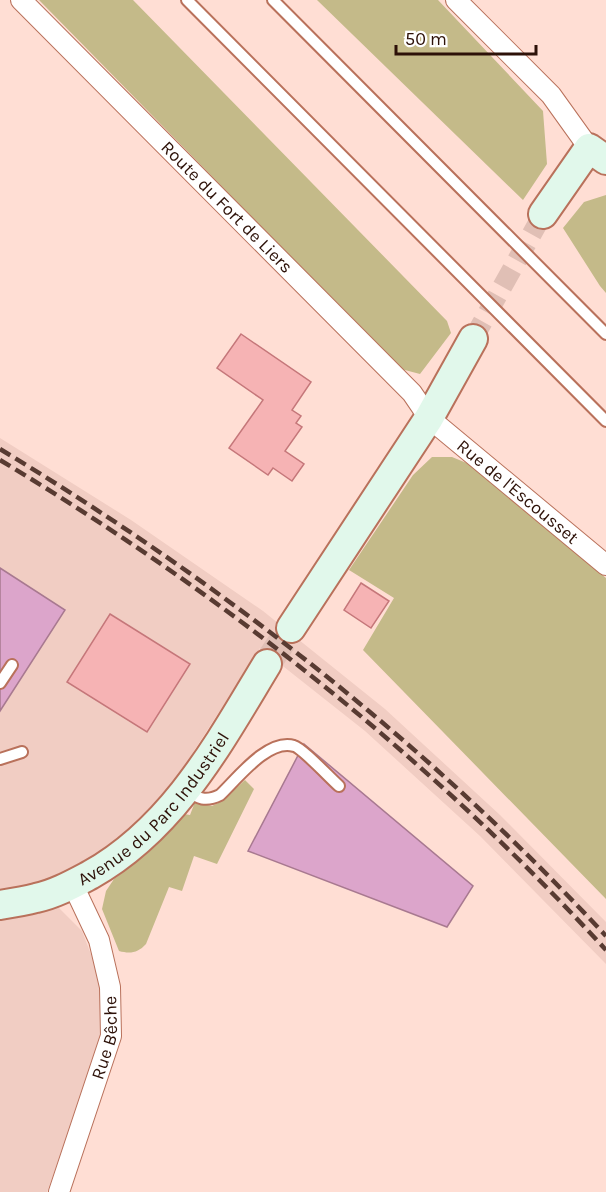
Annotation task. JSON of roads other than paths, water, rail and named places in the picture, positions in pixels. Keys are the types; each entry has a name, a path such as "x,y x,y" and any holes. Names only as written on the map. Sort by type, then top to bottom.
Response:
{"street":[{"name":"Route du Fort de Liers","path":"21,0 412,393 429,418"},
{"path":"456,0 551,95 598,154 543,214"},
{"path":"291,628 429,418 473,339"},
{"name":"Rue de l'Escousset","path":"429,418 606,565"},
{"name":"Avenue du Parc Industriel","path":"0,905 37,898 73,885 116,861 141,840 159,823 186,790 225,733 267,664"},
{"name":"Rue Bêche","path":"59,1192 111,1036 110,987 99,940 73,885"}],"lane":[{"path":"187,0 606,422"},
{"path":"273,0 606,334"},
{"path":"0,683 12,665"},
{"path":"186,790 195,797 212,799 220,795 263,753 281,744 296,746 339,786"},
{"path":"0,759 22,752"}],"tunnel":[{"path":"473,339 543,214"},
{"path":"267,664 291,628"}],"railway":[{"path":"0,449 164,555 320,671 468,798 538,865 606,936"},
{"path":"0,460 164,566 321,683 468,811 539,879 606,950"}]}
